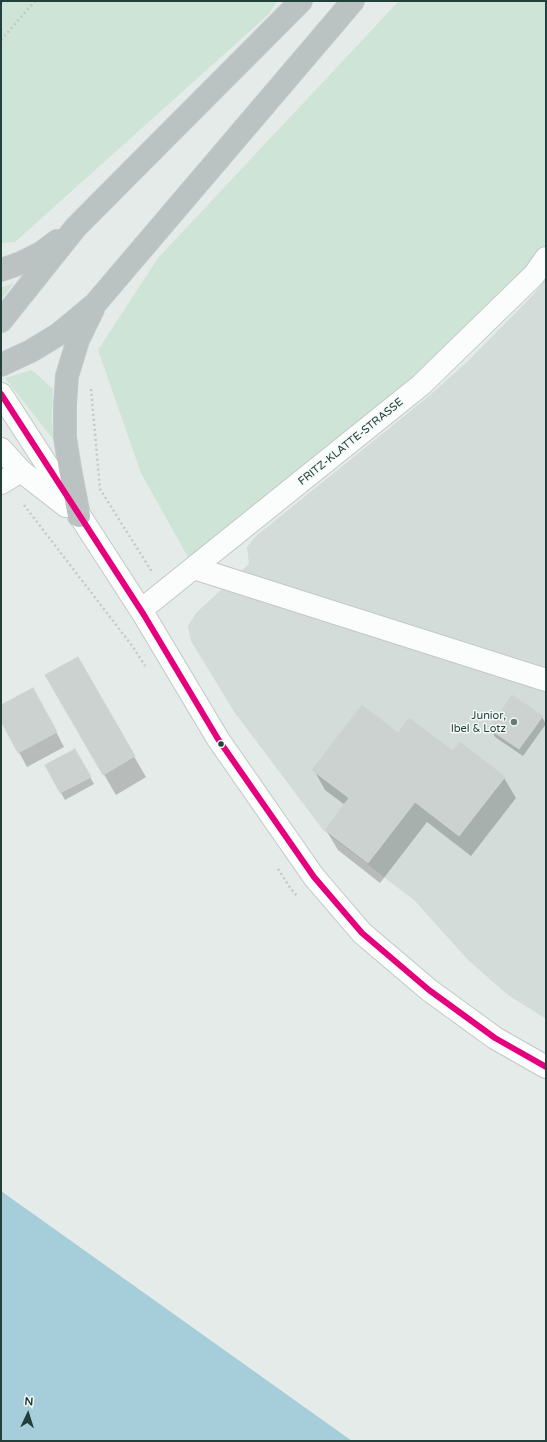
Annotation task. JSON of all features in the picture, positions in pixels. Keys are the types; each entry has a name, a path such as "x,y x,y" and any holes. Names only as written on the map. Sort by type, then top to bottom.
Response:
{"highway":[{"path":"1,321 76,227 301,1"},
{"path":"1,365 32,351 59,334 95,304 353,1"},
{"path":"1,270 21,263 42,252 76,227"},
{"path":"79,516 65,437 66,383 78,340 95,304"}],"street":[{"name":"FRITZ-KLATTE-STRASSE","path":"141,610 421,385 534,275 546,258"},
{"path":"1,394 141,610 218,739 314,877 362,933 429,990 495,1038 546,1067"},
{"path":"1,449 21,471 79,516"},
{"path":"1,483 21,471"},
{"path":"194,568 546,680"}],"path":[{"path":"1,40 35,1"},
{"path":"91,388 100,489 164,592"}],"shaded area":[{"path":"546,279 546,1019 508,995 468,960 415,901 323,830 235,713 191,641 188,626 196,613 249,564 247,547 256,536 429,396 467,362 533,295"}],"green space":[{"path":"1,1 277,1 269,14 15,242 1,243"},
{"path":"399,1 546,1 546,258 534,275 194,568 141,473 98,350 158,258"},
{"path":"14,283 1,300 1,287"},
{"path":"32,370 53,389 53,439 5,378"}],"water":[{"path":"1,1191 352,1441 1,1441"}],"building":[{"path":"78,657 135,756 103,775 45,675"},
{"path":"33,688 57,732 18,753 1,721 1,705"},
{"path":"512,695 543,716 519,749 489,729"},
{"path":"362,705 398,733 409,718 453,751 460,742 505,777 459,836 415,802 368,863 325,830 349,798 312,770"},
{"path":"75,749 91,777 60,793 45,765"}],"transit line":[{"path":"1,394 144,615 218,739 314,877 362,933 429,990 495,1038 546,1067"}],"place":[{"name":"Junior, Ibel & Lotz","path":"514,722"}]}
